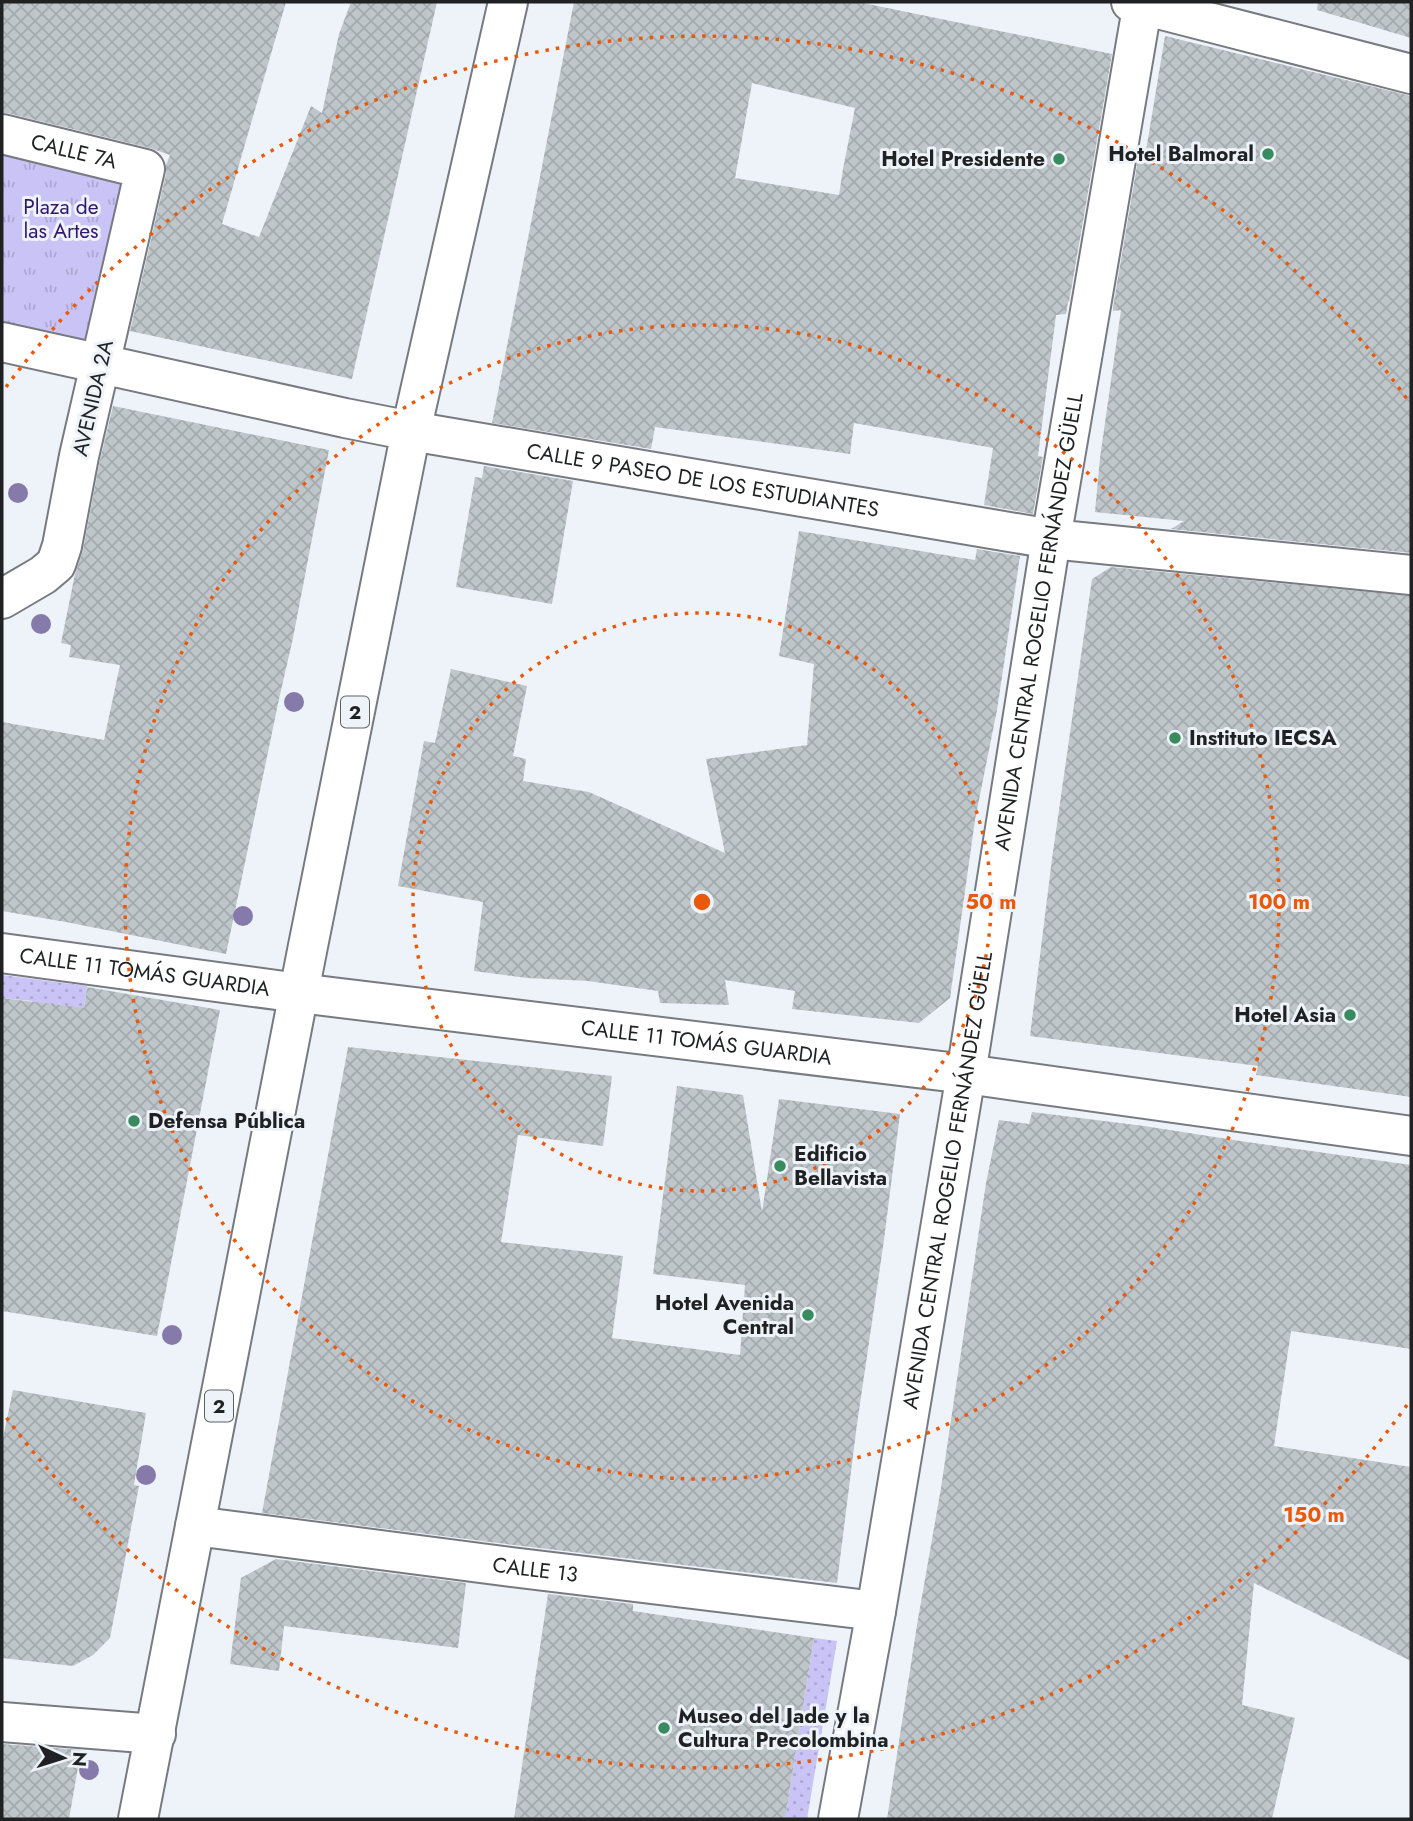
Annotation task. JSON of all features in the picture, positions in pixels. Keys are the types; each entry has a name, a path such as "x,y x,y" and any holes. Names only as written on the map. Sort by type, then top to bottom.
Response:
{"main road":[{"name":"2","path":"140,1819 195,1526 411,430 508,2"},
{"path":"1139,3 1411,74"},
{"name":"AVENIDA CENTRAL ROGELIO FERNÁNDEZ GÜELL","path":"838,1819 876,1611 966,1074 1139,3"},
{"name":"CALLE 7A","path":"2,134 145,169"},
{"name":"AVENIDA 2A","path":"2,599 43,575 56,564 62,547 79,456 145,169"},
{"name":"CALLE 9 PASEO DE LOS ESTUDIANTES","path":"2,342 411,430 1051,539 1411,575"},
{"name":"CALLE 11 TOMÁS GUARDIA","path":"2,953 299,993 966,1074 1411,1136"},
{"name":"CALLE 13","path":"195,1526 876,1611"},
{"path":"2,1723 156,1734"}],"green space":[{"name":"Plaza de las Artes","path":"2,144 131,175 90,345 2,324"},
{"path":"2,975 87,986 77,1057 32,1001 2,998"},
{"path":"814,1638 837,1641 807,1819 785,1819"}],"building":[{"path":"2,2 286,2 222,224 259,237 311,106 322,113 339,34 351,2 437,2 352,379 130,331 170,155 2,113"},
{"path":"574,2 858,2 1112,54 1069,302 1066,314 1056,315 1038,456 1043,457 1033,514 984,505 993,448 854,423 850,454 655,427 651,449 492,423","holes":["752,83 855,108 839,195 735,178"]},
{"path":"1318,2 1411,2 1411,38 1317,10"},
{"path":"1165,36 1411,96 1411,553 1171,529 1184,521 1095,512 1121,310 1113,311 1113,307 1140,148 1144,163"},
{"path":"113,406 329,450 293,638 226,954 2,911 2,722 104,740 120,665 69,657 71,645 61,643"},
{"path":"484,466 573,481 552,604 456,587 475,477 482,478"},
{"path":"799,531 975,560 977,549 1020,556 997,710 975,820 950,998 919,1023 792,1009 795,991 725,980 729,1005 660,1003 658,991 588,981 527,978 474,971 483,902 398,886 424,741 435,743 451,669 527,686 513,756 526,759 523,781 589,792 725,853 706,759 807,745 814,664 779,656"},
{"path":"1111,567 1411,596 1411,1097 1256,1075 1258,1066 1030,1036 1092,579"},
{"path":"87,987 220,1010 157,1336 2,1311 2,998 84,1008"},
{"path":"348,1047 612,1076 603,1146 518,1135 501,1242 623,1256 612,1338 740,1355 745,1285 653,1274 677,1086 743,1095 762,1212 779,1099 900,1114 837,1583 262,1513"},
{"path":"1032,1112 1411,1165 1411,1349 1291,1331 1274,1446 1411,1467 1411,1661 1254,1583 1242,1705 1295,1718 1272,1819 887,1819 941,1488 986,1183 999,1120 1029,1124"},
{"path":"13,1390 146,1413 134,1485 139,1486 110,1638 93,1655 73,1666 2,1658 2,1443"},
{"path":"276,1559 466,1583 458,1648 284,1626 279,1671 230,1664 241,1578"},
{"name":"Museo del Jade y la Cultura Precolombina","path":"548,1594 633,1604 633,1611 814,1638 785,1819 514,1819"},
{"path":"2,1744 81,1750 69,1819 2,1819"}],"place":[{"name":"Hotel Balmoral","path":"1268,154"},
{"name":"Hotel Presidente","path":"1059,159"},
{"name":"Instituto IECSA","path":"1175,738"},
{"name":"Hotel Asia","path":"1350,1015"},
{"name":"Defensa Pública","path":"134,1121"},
{"name":"Edificio Bellavista","path":"780,1166"},
{"name":"Hotel Avenida Central","path":"808,1315"},
{"name":"Museo del Jade y la Cultura Precolombina","path":"664,1728"}]}
